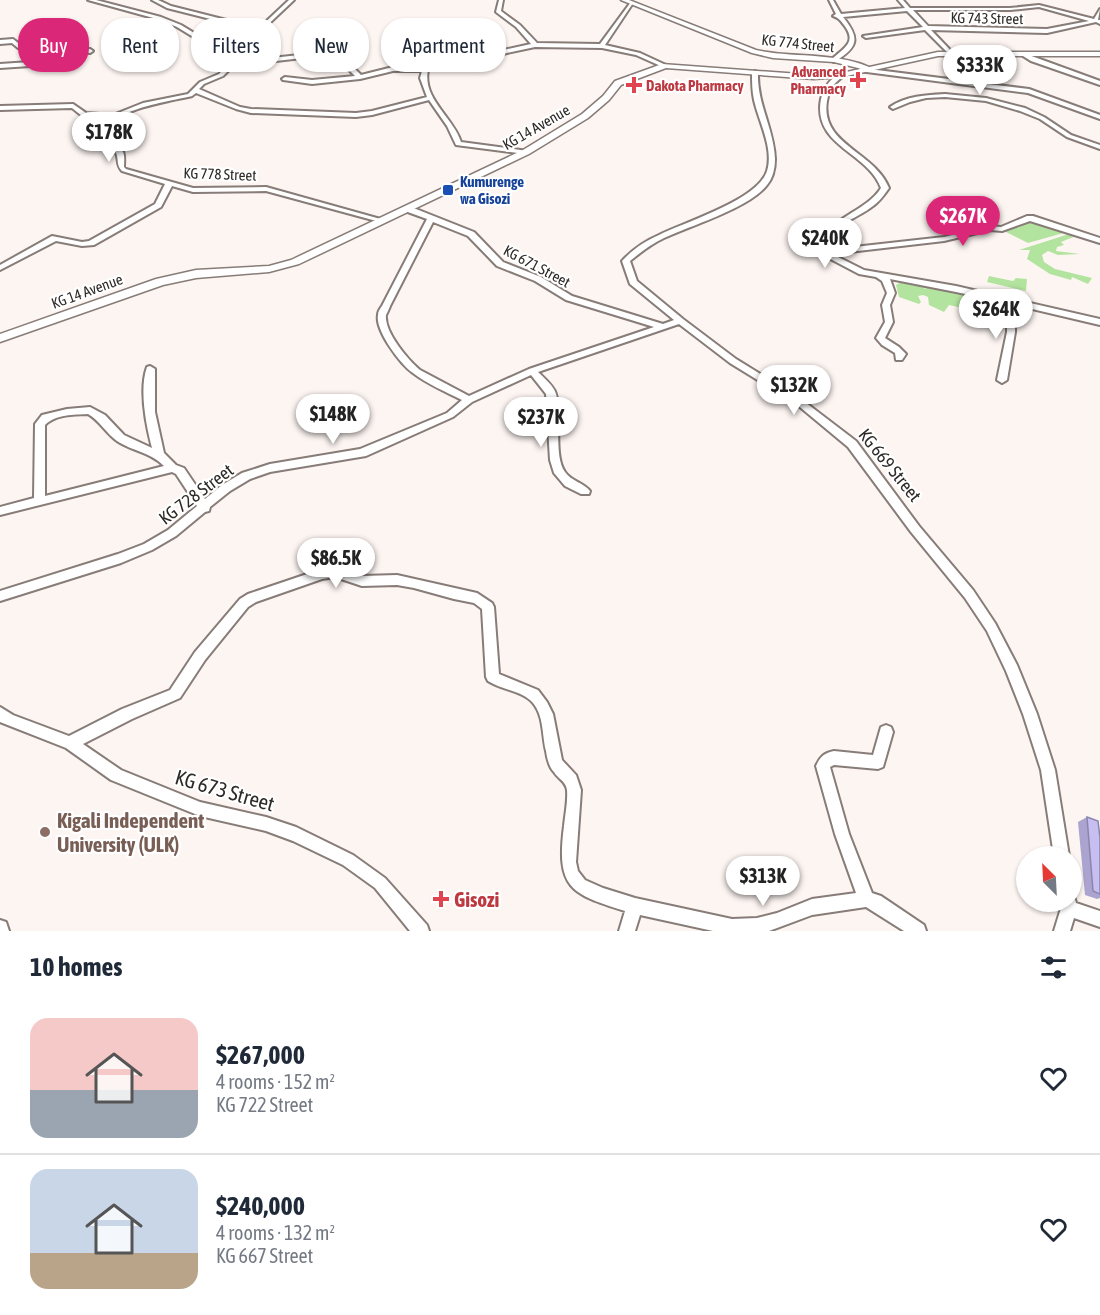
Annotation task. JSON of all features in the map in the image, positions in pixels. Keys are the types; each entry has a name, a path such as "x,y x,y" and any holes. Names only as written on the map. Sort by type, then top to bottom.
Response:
{"main road":[{"name":"KG 14 Avenue","path":"0,338 160,282 196,274 282,267 526,152 585,116 602,102 618,83 665,66 808,77 842,75 922,56 1100,54"}],"street":[{"path":"90,0 159,18 191,33"},
{"path":"154,0 169,7 212,18"},
{"path":"272,18 292,0"},
{"path":"501,0 498,11 518,26 535,45"},
{"path":"831,0 837,16 853,34 854,40 851,47 834,60"},
{"path":"900,0 951,54"},
{"path":"1039,6 1043,0"},
{"path":"602,46 627,1"},
{"name":"KG 774 Street","path":"627,1 754,52 773,56 834,60 865,69"},
{"path":"837,16 908,9 1010,9 1039,6 1098,21 1100,11"},
{"name":"KG 743 Street","path":"866,36 927,28 1047,31 1098,21"},
{"path":"0,42 7,39 14,41 20,47 90,51 30,64 0,66"},
{"path":"506,51 535,45 602,46 638,54 665,66"},
{"path":"1026,56 1100,83"},
{"path":"865,69 1029,91 1100,117"},
{"path":"0,108 73,106 84,115 114,117 145,104 184,97 202,83 223,72"},
{"path":"355,72 360,77"},
{"path":"285,79 312,82 360,77 381,72"},
{"path":"424,72 423,76 430,98 454,130 458,139 456,143 526,152"},
{"name":"KG 669 Street","path":"755,73 753,84 773,151 771,175 760,189 742,201 657,236 634,250 626,261 633,282 733,361 798,401 852,444 915,529 969,594 991,627 1007,658 1030,714 1048,770 1060,846"},
{"path":"823,253 825,235 876,203 885,188 881,175 847,150 831,132 824,118 822,106 825,94 833,80 842,75"},
{"path":"195,90 251,111 323,114 368,114 430,98"},
{"path":"893,107 922,97 953,96 976,99 1030,113 1054,124 1069,136 1100,147"},
{"name":"KG 778 Street","path":"114,117 106,127 106,134 120,153 121,166 124,170 193,190 266,189 380,220"},
{"path":"0,268 54,238 82,244 91,243 158,205 169,184"},
{"name":"KG 671 Street","path":"408,209 471,234 501,264 538,279 569,298 664,327"},
{"path":"431,218 386,306 382,315 383,325 388,337 417,372 469,400"},
{"path":"823,253 944,239 990,228 1002,229 1030,218 1100,241"},
{"path":"823,253 862,273 886,280 891,293 886,305 889,322 880,338 885,344 897,349 901,354 898,358"},
{"path":"862,273 1011,301 1100,322"},
{"path":"1002,380 1011,332 1011,301"},
{"name":"KG 728 Street","path":"0,596 121,558 148,547 172,533 205,508 226,488 246,476 270,468 362,453 450,415 469,400 532,371 680,321"},
{"path":"150,369 148,405 152,433 159,455"},
{"path":"532,371 551,393 555,460 559,473 569,483 585,491"},
{"path":"39,501 40,423 45,418 67,412 90,410 120,438 159,455 172,468 180,471 205,508"},
{"path":"0,511 172,468"},
{"path":"70,743 127,714 175,694 214,638 236,611 252,598 322,574 335,572 362,581 414,582 477,598 488,607 493,677 526,690 537,697 549,722 556,765 572,780 574,792 569,862 572,876 580,886 635,906 732,927 757,926 777,921 812,907 866,898 918,931"},
{"name":"KG 673 Street","path":"0,714 9,720 70,743 116,775 200,809 266,824 296,834 348,860 380,883 421,931"},
{"path":"866,898 842,834 823,766 828,759 834,758 878,762 886,732"},
{"path":"627,931 635,906"},
{"path":"1082,911 1100,919"},
{"path":"1062,931 1066,912"}],"green space":[{"path":"1032,221 1067,232 1028,243 1004,231"},
{"path":"1072,233 1076,236 1061,242 1064,245 1057,247 1056,251 1080,254 1058,255 1048,251 1042,255 1044,262 1055,269 1092,278 1088,284 1072,277 1071,280 1050,274 1027,259 1030,250 1019,250"},
{"path":"989,276 1013,281 1016,278 1027,279 1026,291 987,282"},
{"path":"906,279 914,286 925,285 924,289 934,285 949,292 956,289 963,294 973,294 976,300 1005,307 1008,311 1007,324 1000,321 1002,314 998,311 997,314 990,314 949,305 944,312 929,305 928,297 923,295 918,296 921,302 919,304 899,297 896,285"}],"building":[{"path":"1087,817 1098,821 1100,894 1093,891"}],"place":[{"name":"Advanced Pharmacy","path":"858,80"},
{"name":"Dakota Pharmacy","path":"634,85"},
{"name":"Kumurenge wa Gisozi","path":"448,190"},
{"name":"Kigali Independent University (ULK)","path":"45,832"},
{"name":"Gisozi","path":"441,899"}]}
